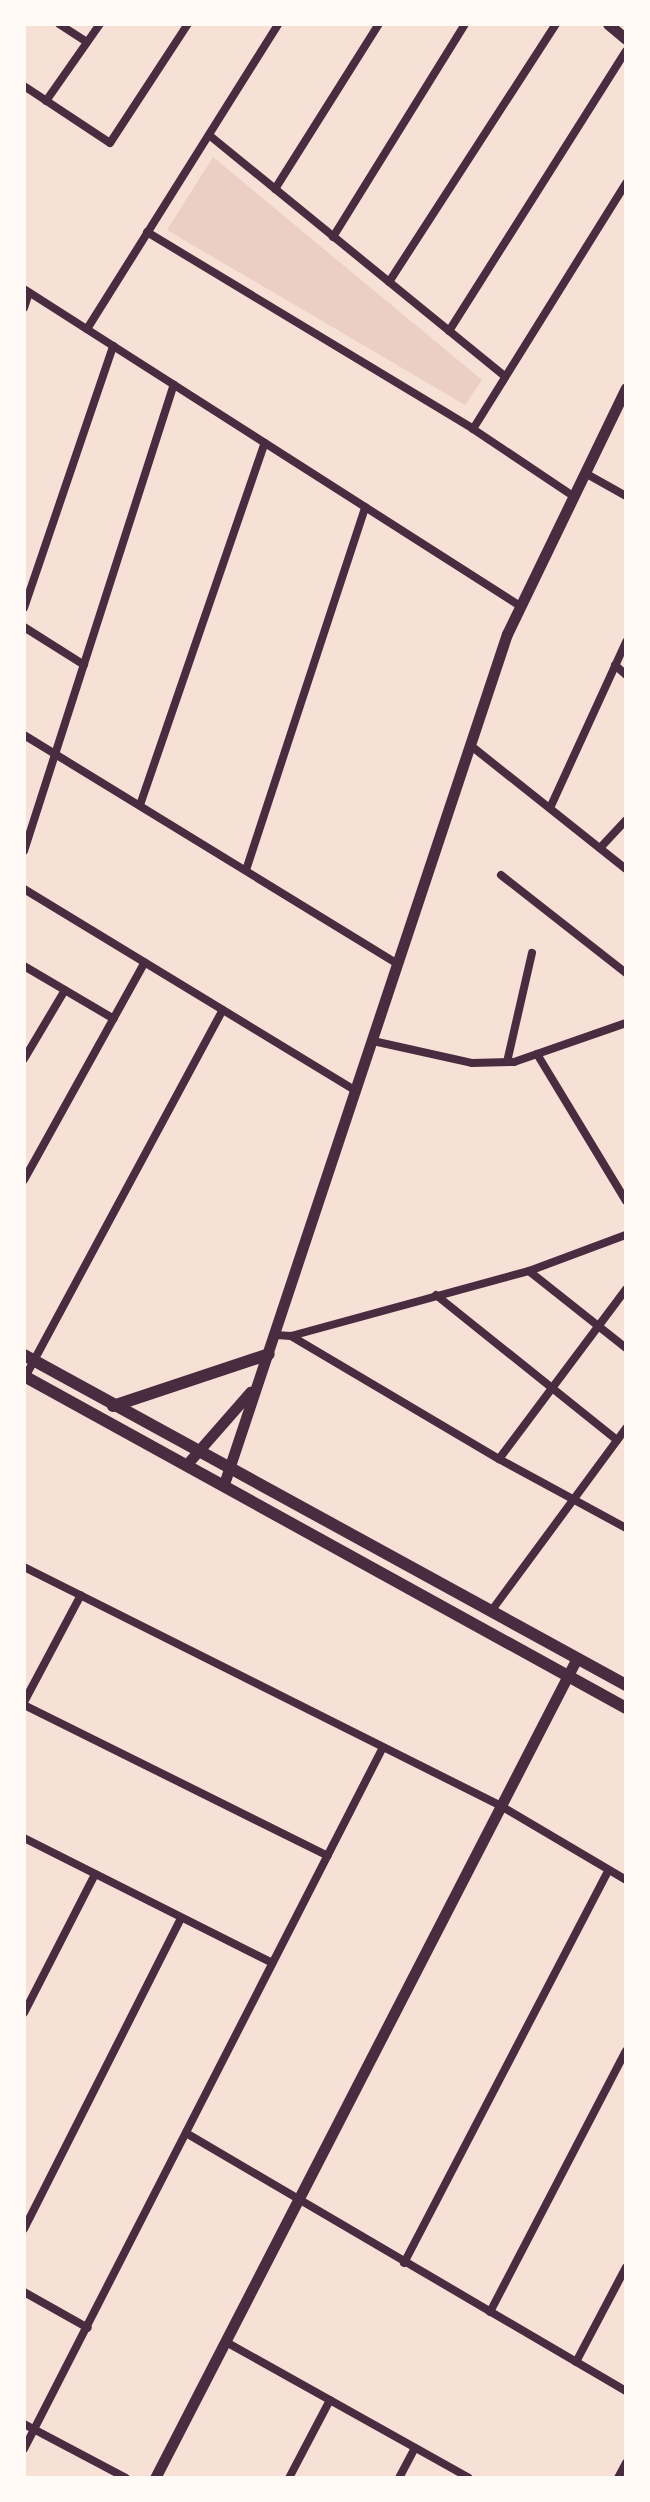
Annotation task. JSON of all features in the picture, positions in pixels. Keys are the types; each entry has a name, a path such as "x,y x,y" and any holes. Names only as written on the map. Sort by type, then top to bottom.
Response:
{"main road":[{"path":"106,1419 114,1404 269,1354"},
{"path":"29,1358 233,1467 626,1685"},
{"path":"25,1377 626,1708"}],"street":[{"path":"59,24 87,42"},
{"path":"46,101 100,24"},
{"path":"24,86 110,143 188,24"},
{"path":"87,329 278,24"},
{"path":"275,189 379,24"},
{"path":"333,237 465,24"},
{"path":"389,282 556,24"},
{"path":"608,24 626,39"},
{"path":"449,331 626,51"},
{"path":"209,135 503,375"},
{"path":"473,429 503,375 626,183"},
{"path":"147,232 473,429 573,496"},
{"path":"24,308 26,291 520,606"},
{"path":"24,608 113,346"},
{"path":"24,851 174,384"},
{"path":"224,1484 233,1467 253,1389 276,1335 470,745 520,606 626,388"},
{"path":"140,805 265,443"},
{"path":"585,473 626,496"},
{"path":"246,870 365,507"},
{"path":"24,627 84,665"},
{"path":"550,808 626,642"},
{"path":"615,665 626,675"},
{"path":"24,735 398,964"},
{"path":"470,745 626,869"},
{"path":"600,848 626,820"},
{"path":"501,875 626,973"},
{"path":"24,889 356,1091"},
{"path":"507,1062 532,953"},
{"path":"24,1180 145,962"},
{"path":"24,967 114,1019"},
{"path":"24,1059 65,990"},
{"path":"25,1377 29,1358 223,1010"},
{"path":"373,1041 472,1063 507,1062 626,1023"},
{"path":"537,1054 626,1201"},
{"path":"276,1335 291,1336 529,1271 626,1235"},
{"path":"529,1271 626,1348"},
{"path":"499,1459 549,1388 626,1289"},
{"path":"436,1295 617,1440"},
{"path":"291,1336 499,1459 626,1528"},
{"path":"187,1464 253,1389"},
{"path":"492,1610 572,1496 626,1428"},
{"path":"24,1567 501,1806 626,1880"},
{"path":"81,1595 24,1703 328,1856"},
{"path":"155,2478 577,1658"},
{"path":"24,2449 383,1747"},
{"path":"24,1838 272,1963"},
{"path":"404,2263 609,1870"},
{"path":"24,2013 95,1874"},
{"path":"24,2229 181,1918"},
{"path":"490,2312 626,2051"},
{"path":"186,2133 626,2391"},
{"path":"576,2362 626,2267"},
{"path":"24,2292 88,2328"},
{"path":"226,2342 469,2478"},
{"path":"289,2478 330,2400"},
{"path":"24,2424 126,2478"},
{"path":"399,2478 415,2448"},
{"path":"618,2478 626,2463"}],"shaded area":[{"path":"213,157 482,380 465,405 167,230"}]}
